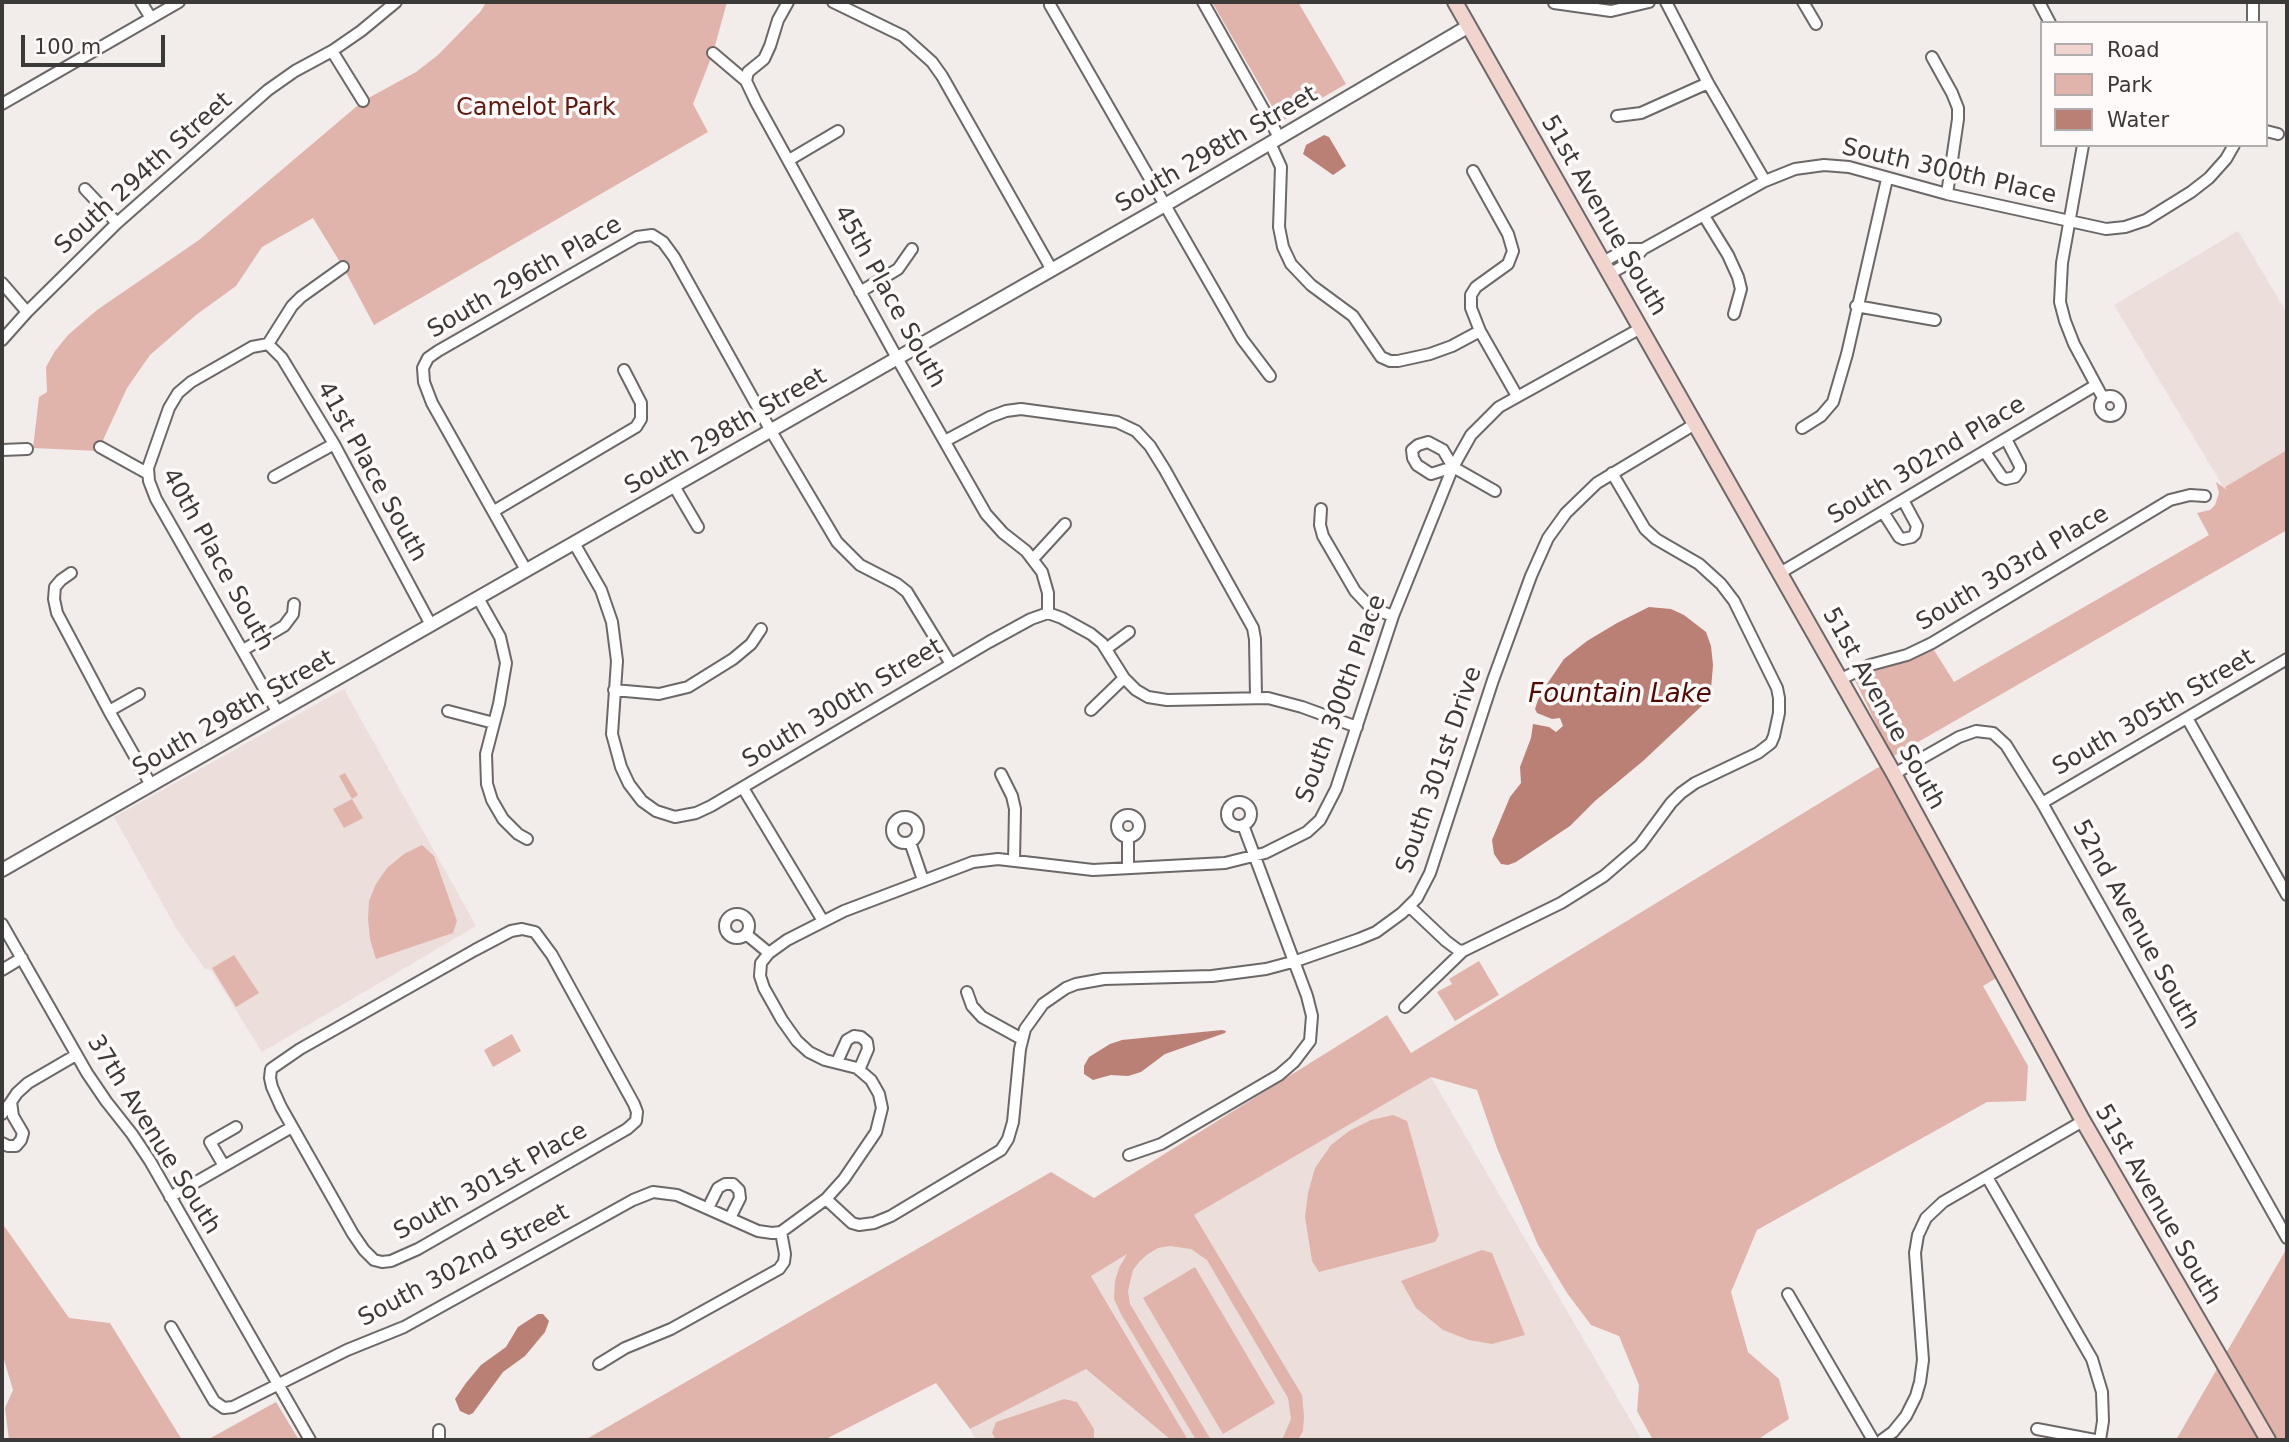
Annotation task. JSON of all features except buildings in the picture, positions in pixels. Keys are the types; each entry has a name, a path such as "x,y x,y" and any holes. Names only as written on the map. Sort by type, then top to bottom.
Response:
{"main road":[{"name":"51st Avenue South","path":"1455,2 1841,679 2082,1121 2268,1440"}],"street":[{"path":"141,2 151,18"},
{"path":"2,104 179,2"},
{"name":"South 294th Street","path":"2,340 117,223 268,90 295,71 332,51 397,2"},
{"path":"746,81 748,72 764,59 778,20 788,2"},
{"path":"833,2 903,36 932,62 1052,270"},
{"path":"1203,2 1274,140 1280,167 1279,227 1283,247 1291,264 1305,281 1353,316 1381,358 1390,361 1430,354 1480,331"},
{"path":"1554,3 1611,11 1649,2"},
{"path":"1666,2 1765,181"},
{"path":"1803,2 1816,24"},
{"path":"2039,2 2049,21"},
{"path":"2253,2 2253,21"},
{"path":"1050,5 1242,339 1270,376"},
{"name":"South 298th Street","path":"2,870 1165,205 1469,26"},
{"path":"332,51 363,101"},
{"name":"45th Place South","path":"713,53 746,81 860,292 990,519 1033,559 1042,572 1047,586 1048,613"},
{"path":"1931,57 1958,108 1947,194"},
{"path":"1617,116 1641,113 1709,83"},
{"path":"789,160 838,131"},
{"path":"2268,132 2278,134"},
{"path":"2083,147 2062,263 2060,302 2074,344 2103,398"},
{"name":"South 300th Place","path":"1606,268 1626,249 1643,249 1765,181 1795,169 1824,165 1849,167 1947,194 2106,229 2125,227 2146,220 2210,177 2233,147"},
{"path":"1473,171 1508,234 1513,251 1508,264 1479,284 1470,301 1480,331 1517,396"},
{"path":"1802,428 1821,416 1833,402 1847,354 1887,178"},
{"path":"85,189 117,223"},
{"path":"1704,216 1738,277 1740,297 1734,313"},
{"name":"South 296th Place","path":"494,510 432,402 424,382 423,368 428,358 641,235 654,236 666,245 771,431"},
{"path":"860,292 898,269 912,249"},
{"path":"148,473 149,463 169,408 178,393 252,347 268,344 292,306 343,267"},
{"path":"2,283 27,312"},
{"path":"1856,306 1935,320"},
{"name":"South 300th Place","path":"769,953 787,940 824,921 973,862 998,859 1070,869 1225,863 1255,856 1298,838 1320,820 1336,789 1393,616 1453,467 1475,430 1499,407 1641,328"},
{"name":"41st Place South","path":"268,344 282,358 334,444 431,625"},
{"path":"526,570 494,510 636,427 642,414 640,401 624,370"},
{"name":"South 302nd Place","path":"1780,573 2096,385"},
{"path":"945,441 989,417 1012,410 1033,410 1107,420 1128,426 1143,437 1166,470 1253,628 1256,697"},
{"name":"South 301st Drive","path":"1022,1038 1029,1022 1043,1004 1057,993 1076,984 1104,979 1239,973 1296,961 1376,932 1392,922 1421,892 1430,873 1493,680 1531,576 1557,522 1577,500 1612,473 1695,424"},
{"path":"771,431 837,542 854,560 907,592 951,664"},
{"path":"1985,452 2002,477 2015,477 2020,466 2006,439"},
{"path":"274,477 334,444"},
{"name":"40th Place South","path":"100,447 148,473 150,486 160,507 278,713"},
{"path":"2,450 27,449"},
{"path":"1453,467 1495,491"},
{"path":"1405,1007 1463,951 1561,903 1604,876 1640,845 1675,799 1695,783 1771,743 1776,729 1779,698 1770,671 1730,595 1699,564 1649,533 1612,473"},
{"path":"674,486 698,527"},
{"name":"South 303rd Place","path":"1841,679 1870,665 1907,655 1931,643 2170,500 2190,495 2205,496"},
{"path":"1883,512 1899,537 1912,537 1917,526 1903,500"},
{"path":"1321,509 1320,525 1323,536 1355,591 1371,608 1393,616"},
{"path":"1033,559 1065,524"},
{"path":"574,543 601,590 612,622 617,662 614,690 659,694 688,687 733,660 751,644 761,629"},
{"path":"71,573 55,587 55,606 64,628 151,785"},
{"path":"478,598 500,637 506,656 506,670 486,761 489,792 503,819 527,839"},
{"path":"243,650 284,626 293,614 294,604"},
{"path":"1048,613 1091,634 1106,649 1124,678 1142,694 1157,699 1256,697 1283,701 1357,727"},
{"name":"South 300th Street","path":"614,690 612,734 621,767 635,792 656,811 675,817 684,816 711,806 951,664 1031,619 1048,613"},
{"path":"1106,649 1129,632"},
{"name":"South 305th Street","path":"2042,803 2287,659"},
{"path":"1091,710 1124,678"},
{"path":"109,710 139,694"},
{"path":"448,710 495,723"},
{"path":"2187,718 2287,895"},
{"name":"52nd Avenue South","path":"1894,774 1969,733 1988,731 1997,735 2012,753 2042,803 2287,1238"},
{"path":"1001,774 1015,809 1014,861"},
{"path":"743,788 824,921"},
{"path":"1129,1155 1161,1144 1279,1075 1304,1051 1310,1041 1312,1016 1296,961 1243,825"},
{"path":"1128,837 1128,868"},
{"path":"909,842 923,880"},
{"path":"1409,906 1453,946 1463,951"},
{"name":"37th Avenue South","path":"2,924 76,1055 106,1101 139,1143 310,1440"},
{"name":"South 301st Place","path":"522,929 535,932 552,955 636,1107 637,1115 635,1123 618,1135 402,1257 387,1262 374,1259 364,1250 292,1126 270,1078 273,1067 475,950 511,931 522,929"},
{"path":"599,1364 637,1343 671,1329 779,1269 785,1254 781,1232 826,1199 844,1179 873,1137 880,1120 882,1108 879,1094 870,1080 859,1070 825,1060 809,1052 797,1041 782,1020 760,976 761,963 769,953 746,934"},
{"path":"2,970 22,958"},
{"path":"826,1199 852,1223 874,1223 891,1216 1001,1150 1011,1132 1022,1038 982,1017 972,1006 967,992"},
{"path":"837,1062 847,1040 854,1036 861,1037 867,1042 868,1049 859,1070"},
{"path":"2,1114 28,1083 76,1055"},
{"path":"2,1143 16,1146 23,1136 22,1129 13,1116 11,1102"},
{"path":"1882,1440 1893,1432 1906,1416 1920,1382 1923,1360 1915,1253 1921,1227 1932,1211 1943,1202 2082,1121"},
{"path":"170,1197 292,1126"},
{"path":"224,1166 210,1142 236,1127"},
{"path":"1987,1177 2087,1349 2096,1368 2102,1392 2104,1421 2098,1440 2037,1429"},
{"path":"708,1208 718,1188 724,1184 733,1184 739,1190 740,1198 730,1218"},
{"name":"South 302nd Street","path":"171,1327 208,1394 219,1406 233,1407 347,1350 404,1327 643,1195 663,1192 691,1200 758,1231 781,1232"},
{"path":"1788,1294 1873,1440"}],"shaded area":[{"path":"2238,231 2287,313 2287,450 2224,488 2114,305"},
{"path":"344,689 476,926 262,1052 211,970 205,969 176,928 114,817"},
{"path":"1431,1077 1642,1440 1188,1440 1091,1275"},
{"path":"1086,1369 1171,1440 976,1440 970,1429"}],"green space":[{"name":"Camelot Park","path":"486,2 727,2 713,53 693,104 708,132 374,325 313,218 262,247 236,286 196,315 150,355 127,388 98,451 33,448 39,397 47,392 46,367 68,335 97,310 199,240 363,101 416,72 438,55 481,11"},
{"path":"1212,2 1298,2 1346,84 1280,120"},
{"path":"2287,450 2287,530 1892,757 1852,674 1934,650 1954,682 2209,535 2197,513 2210,510 2215,505 2219,493 2216,482 2227,490 2225,487"},
{"path":"1888,763 2003,974 1983,986 2028,1066 2026,1101 1987,1102 1757,1230 1731,1292 1748,1352 1779,1379 1789,1419 1757,1440 1653,1440 1637,1411 1639,1385 1619,1336 1591,1325 1567,1293 1538,1245 1497,1148 1477,1090 1431,1077 1194,1215 1302,1395 1303,1431 1298,1440 1282,1440 1291,1419 1288,1398 1207,1260 1191,1249 1170,1246 1158,1248 1148,1254 1133,1270 1128,1291 1130,1304 1211,1440 1196,1440 1114,1299 1115,1281 1127,1254 1091,1276 1188,1440 1171,1440 1086,1369 970,1429 936,1383 824,1440 585,1440 1051,1172 1094,1198 1387,1015 1411,1053"},
{"path":"345,773 358,795 352,799 339,776"},
{"path":"352,799 363,818 344,828 333,809"},
{"path":"422,845 434,856 457,921 453,933 376,959 370,939 369,901 387,868 404,854"},
{"path":"234,955 259,993 236,1007 212,968"},
{"path":"1479,961 1499,995 1455,1021 1437,992 1452,984 1449,979"},
{"path":"512,1034 521,1051 493,1067 484,1050"},
{"path":"1393,1115 1407,1121 1439,1235 1435,1242 1319,1272 1312,1261 1305,1217 1315,1168 1331,1145 1349,1131 1371,1120"},
{"path":"2,1223 69,1318 110,1323 182,1440 9,1440 5,1408 13,1390 2,1353"},
{"path":"2287,1248 2287,1440 2176,1440 2229,1348"},
{"path":"1482,1250 1492,1253 1525,1335 1492,1344 1469,1340 1443,1330 1416,1308 1401,1281"},
{"path":"1195,1267 1275,1403 1223,1434 1143,1298"},
{"path":"1064,1399 1077,1402 1094,1429 1094,1440 996,1440 992,1433 996,1422"},
{"path":"276,1402 299,1440 207,1440"}],"water":[{"path":"1324,135 1329,137 1346,166 1333,175 1303,154 1306,145"},
{"name":"Fountain Lake","path":"1649,607 1671,609 1684,615 1706,632 1713,665 1711,689 1706,702 1570,826 1516,862 1501,864 1494,854 1492,840 1510,797 1521,783 1520,767 1531,738 1533,724 1549,727 1556,732 1563,726 1560,718 1552,719 1537,713 1535,709 1545,687 1564,659 1587,641"},
{"path":"1226,1031 1225,1033 1165,1054 1141,1072 1093,1080 1084,1074 1084,1066 1089,1057 1122,1040"},
{"path":"538,1314 543,1314 549,1321 545,1332 525,1356 503,1372 473,1413 469,1415 460,1411 455,1399 466,1383 481,1365 506,1347 518,1327"}]}
